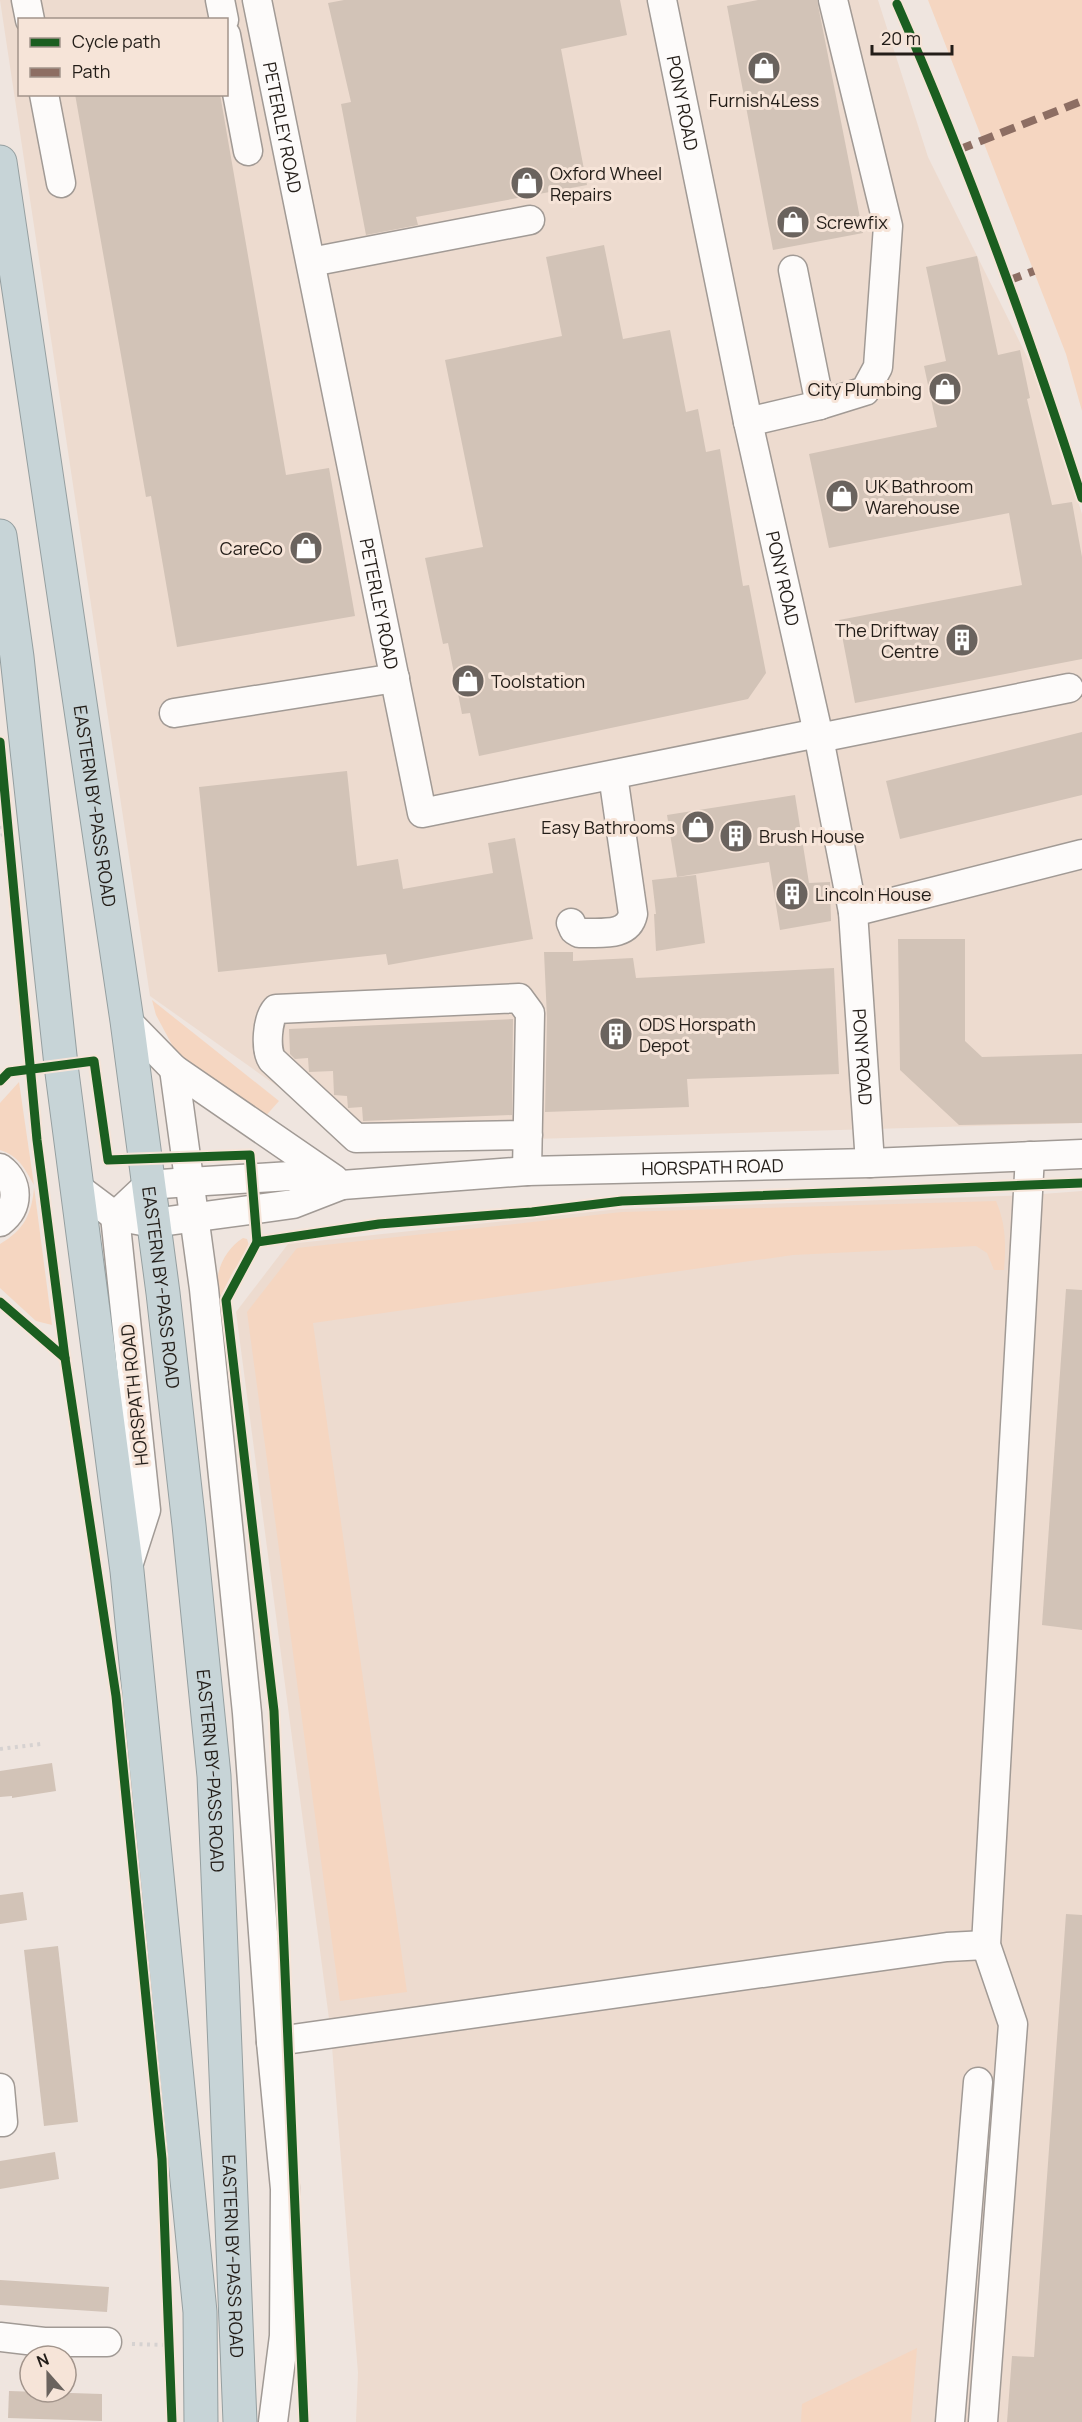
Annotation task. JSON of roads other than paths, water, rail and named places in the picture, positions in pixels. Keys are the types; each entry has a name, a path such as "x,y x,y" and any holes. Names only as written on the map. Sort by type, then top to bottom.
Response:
{"highway":[{"name":"EASTERN BY-PASS ROAD","path":"0,162 127,1021 189,1526 214,1776 240,2422"},
{"name":"EASTERN BY-PASS ROAD","path":"0,536 17,657 62,1065 127,1571 200,2312 201,2422"}],"street":[{"path":"26,0 30,18"},
{"path":"220,0 224,18"},
{"name":"PETERLEY ROAD","path":"257,0 423,813 1069,688"},
{"name":"PONY ROAD","path":"662,0 748,422 818,736 853,912 870,1162"},
{"path":"748,422 820,405 865,391 878,367 888,226 833,0"},
{"path":"228,46 248,151"},
{"path":"44,96 61,183"},
{"path":"310,262 530,220"},
{"path":"793,270 820,405"},
{"path":"174,713 395,678"},
{"path":"571,923 574,930 579,933 624,930 631,924 633,914 613,776"},
{"path":"853,912 1082,854"},
{"path":"527,1171 528,1135 530,1013 519,998 276,1009 270,1016 268,1054 272,1060 356,1138 528,1135"},
{"path":"127,1021 174,1069 342,1185"},
{"path":"174,1069 204,1289 247,1713 271,2042 285,2189 284,2336 273,2422"},
{"name":"HORSPATH ROAD","path":"148,1185 291,1176 342,1185 527,1171 1082,1154"},
{"path":"983,2422 1013,2024 986,1945 1030,1156"},
{"path":"0,1168 13,1182 15,1193 10,1213 0,1222"},
{"path":"115,1216 148,1185"},
{"name":"HORSPATH ROAD","path":"79,1189 115,1216 153,1223 294,1204 342,1185"},
{"name":"HORSPATH ROAD","path":"115,1216 146,1510 127,1571"},
{"path":"271,2042 947,1947 986,1945"},
{"path":"950,2422 978,2082"},
{"path":"0,2088 3,2122 0,2122"},
{"path":"0,2337 44,2342 107,2342"}],"place":[{"name":"Furnish4Less","path":"764,68"},
{"name":"Oxford Wheel Repairs","path":"527,183"},
{"name":"Screwfix","path":"793,222"},
{"name":"City Plumbing","path":"945,389"},
{"name":"UK Bathroom Warehouse","path":"842,496"},
{"name":"CareCo","path":"306,548"},
{"name":"The Driftway Centre","path":"962,640"},
{"name":"Toolstation","path":"468,681"},
{"name":"Easy Bathrooms","path":"698,827"},
{"name":"Brush House","path":"736,836"},
{"name":"Lincoln House","path":"792,894"},
{"name":"ODS Horspath Depot","path":"616,1034"}]}
